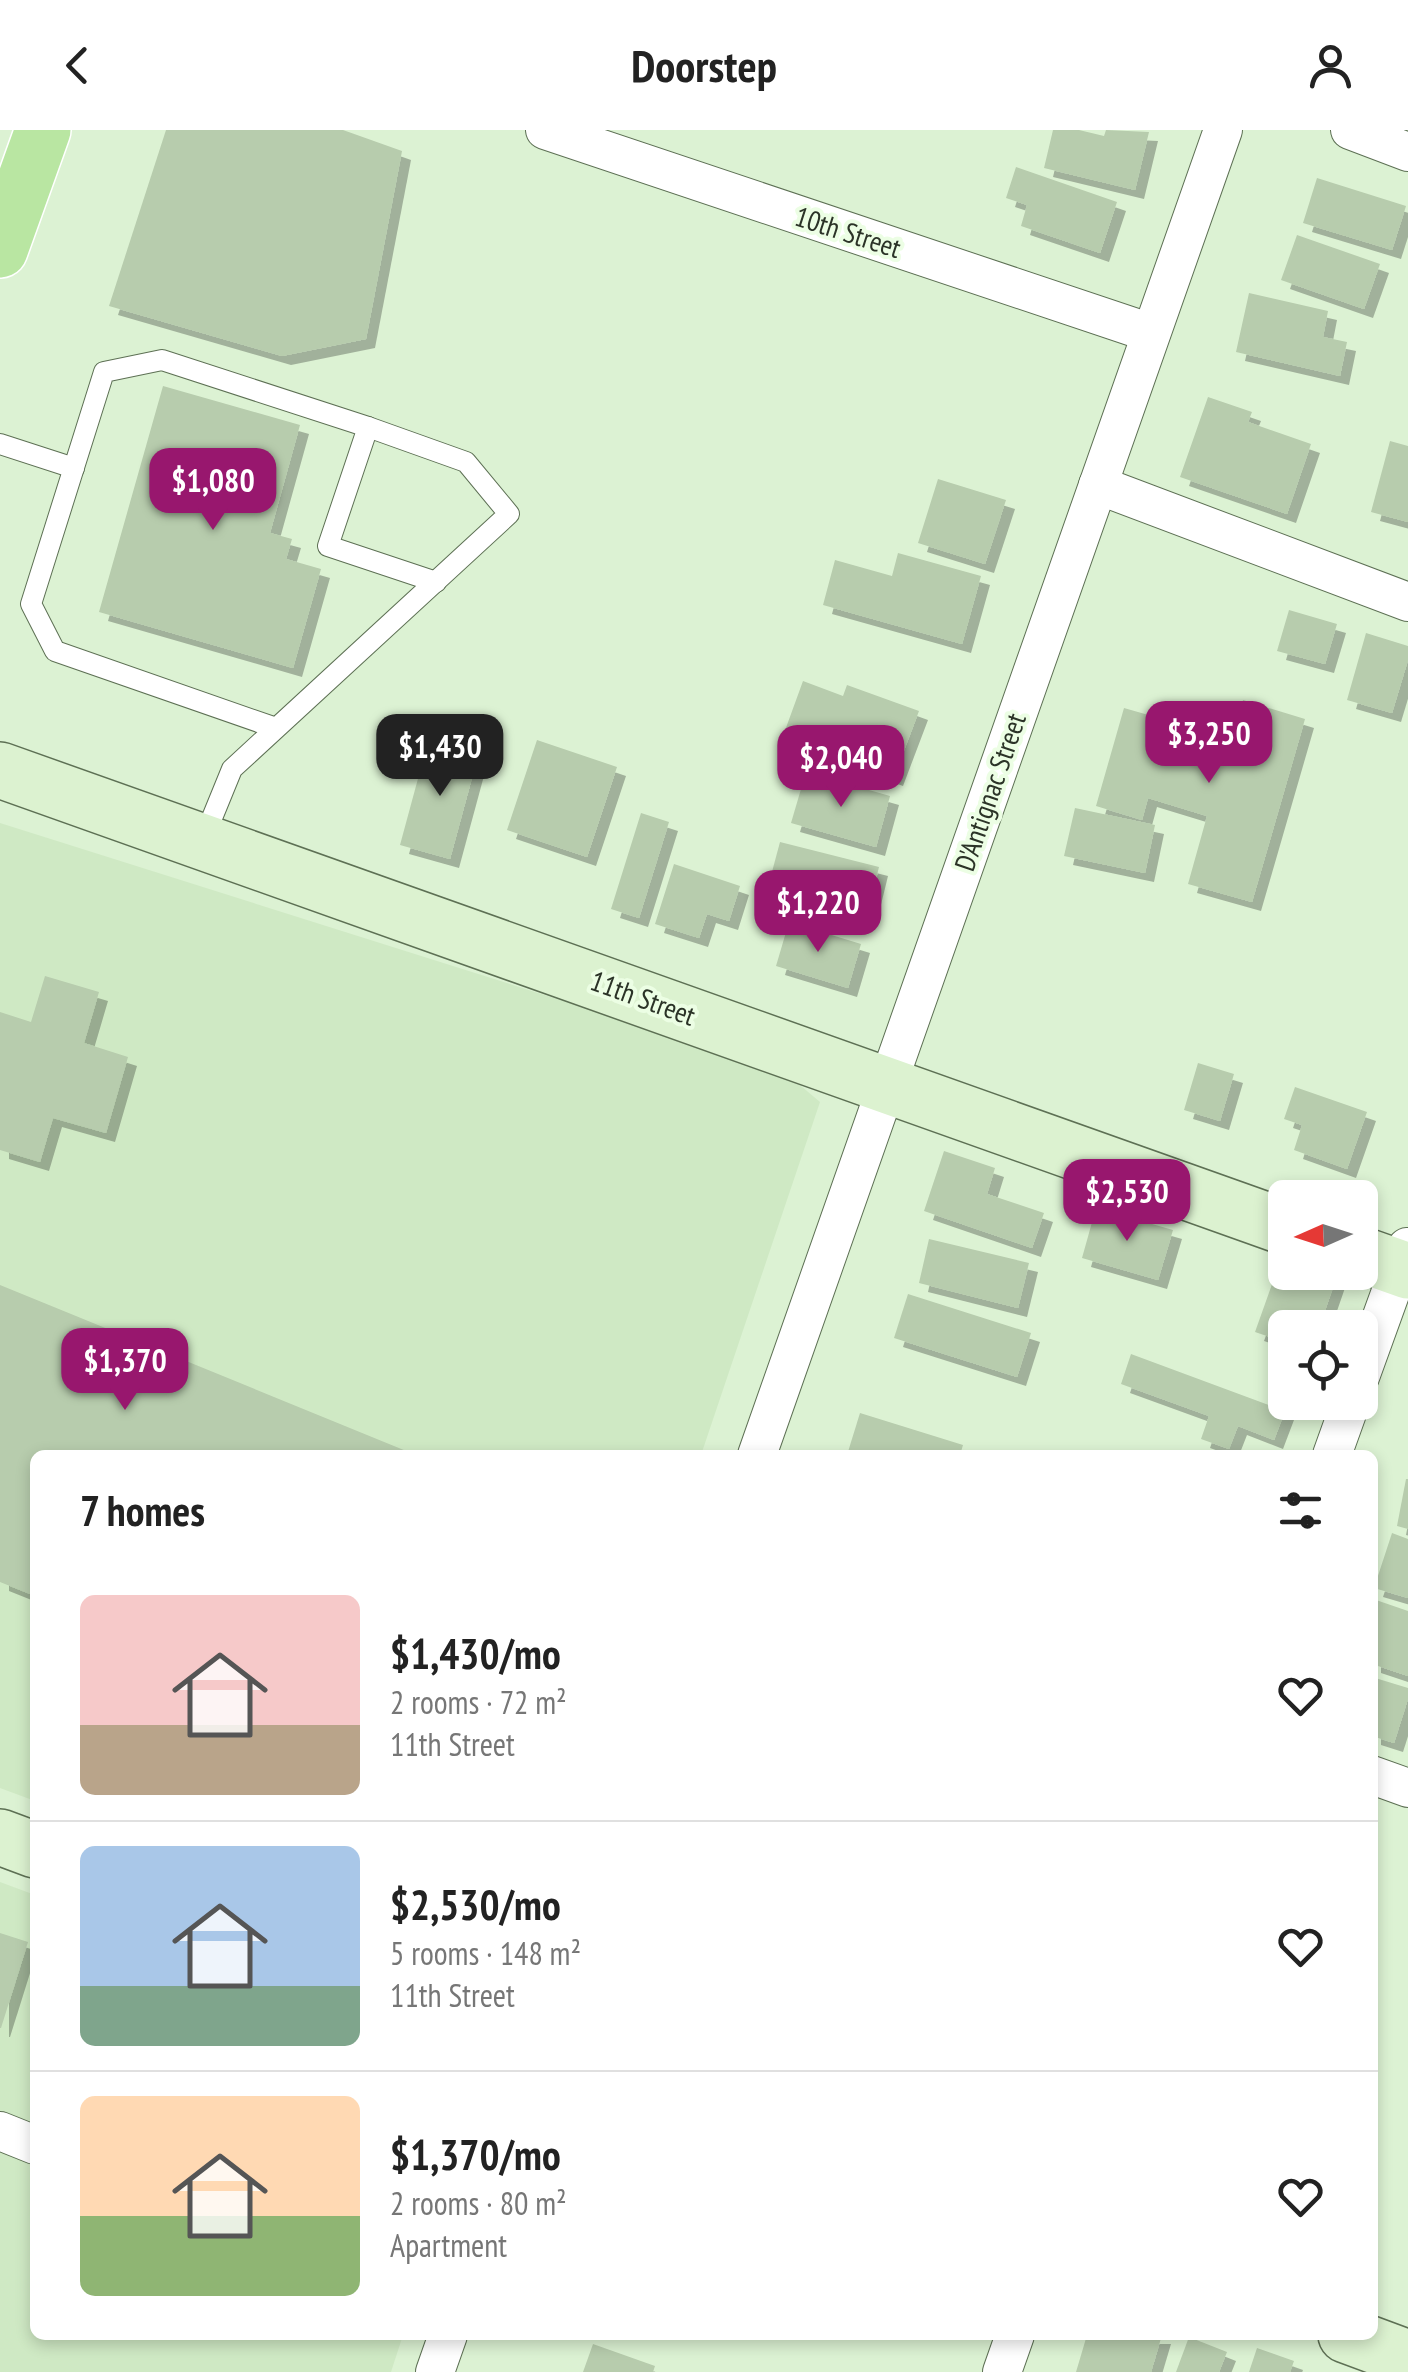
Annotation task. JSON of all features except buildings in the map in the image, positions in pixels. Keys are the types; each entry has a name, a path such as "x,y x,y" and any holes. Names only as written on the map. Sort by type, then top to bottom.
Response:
{"main road":[{"path":"0,250 43,130"},
{"name":"11th Street","path":"0,770 1268,1221"},
{"path":"0,1837 30,1848"},
{"path":"1359,2340 1408,2358"}],"street":[{"name":"10th Street","path":"545,130 624,143 1152,333"},
{"name":"D'Antignac Street","path":"760,1450 1223,130"},
{"path":"1350,130 1408,152"},
{"path":"1098,485 1408,602"},
{"path":"1378,1315 1394,1259"},
{"path":"1334,1450 1345,1420"},
{"path":"1378,1778 1408,1788"},
{"path":"0,2131 30,2143"},
{"path":"435,2372 446,2340"},
{"path":"1002,2372 1013,2340"}],"lane":[{"path":"202,842 232,768 276,728 436,582 509,514 466,462 162,360 104,372 32,604 55,651 276,728"},
{"path":"368,428 328,546 436,582"},
{"path":"0,444 74,468"}],"shaded area":[{"path":"0,823 782,1070 820,1102 703,1450 30,1450 30,1799 0,1788"},
{"path":"0,1882 30,1893 30,2340 401,2340 391,2372 0,2372"}]}
